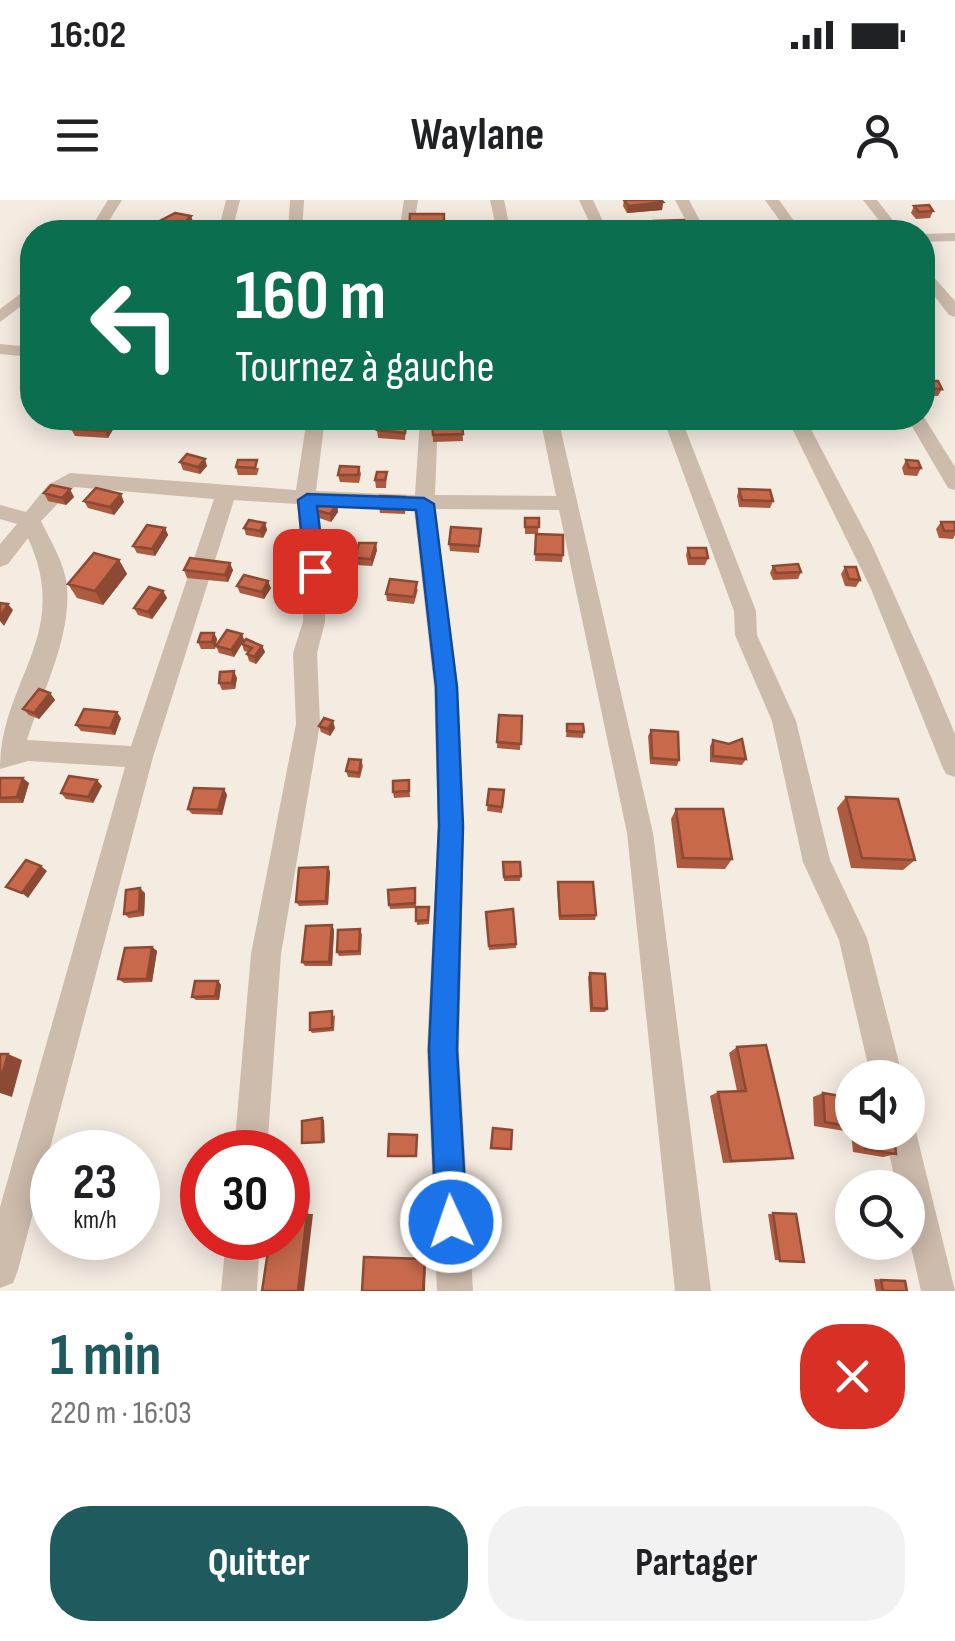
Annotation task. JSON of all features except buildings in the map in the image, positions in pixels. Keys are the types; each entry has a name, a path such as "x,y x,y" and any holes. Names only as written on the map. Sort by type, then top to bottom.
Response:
{"street":[{"path":"870,200 886,220"},
{"path":"935,286 955,312"},
{"path":"0,317 20,300"},
{"path":"252,1130 266,954 308,724 305,653 314,622 315,571 306,470 314,430"},
{"path":"427,430 424,504 446,687 451,826 443,1050 454,1291"},
{"path":"552,430 640,833 693,1291"},
{"path":"677,430 745,611 746,635 784,720 807,829 817,862 853,938 883,1060"},
{"path":"803,430 841,496 911,653 955,766"},
{"path":"923,430 955,483"},
{"path":"0,559 55,490 70,480 307,500 570,503"},
{"path":"0,1270 140,757 226,496"},
{"path":"0,512 31,521"},
{"path":"31,521 52,570 54,614 40,670 5,755 140,757"},
{"path":"904,1150 939,1291"},
{"path":"239,1291 242,1260"}],"route":[{"path":"315,571 307,500 424,504 446,687 451,826 443,1050 451,1222"}]}
